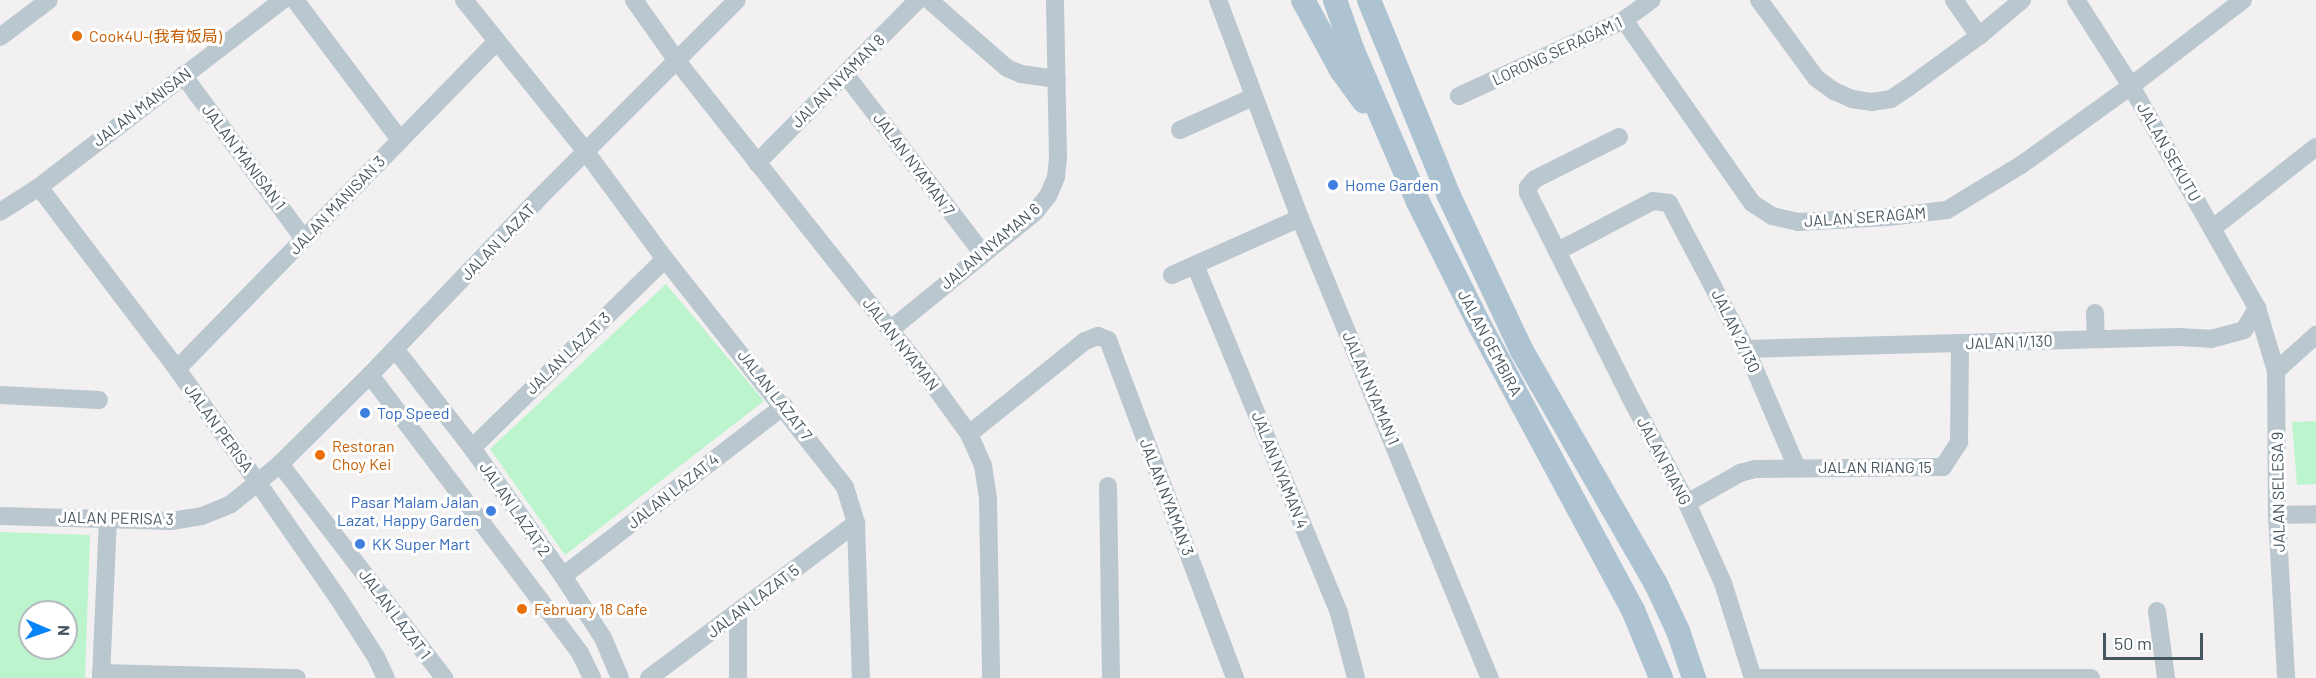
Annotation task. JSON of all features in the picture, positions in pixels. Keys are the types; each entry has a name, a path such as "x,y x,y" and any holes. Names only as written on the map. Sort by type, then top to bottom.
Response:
{"main road":[{"path":"1303,0 1357,95 1381,118"},
{"name":"JALAN GEMBIRA","path":"1335,0 1353,51 1418,202 1480,326 1633,610 1661,678"},
{"name":"JALAN GEMBIRA","path":"1369,0 1449,196 1522,351 1656,584 1678,631 1694,678"},
{"path":"1385,38 1388,0"}],"street":[{"path":"2,31 49,0"},
{"name":"JALAN MANISAN","path":"0,212 39,187 283,0"},
{"path":"295,0 400,140"},
{"name":"JALAN LAZAT 7","path":"464,0 586,152 665,259 784,406 845,487 856,524 861,678"},
{"name":"JALAN NYAMAN","path":"634,0 677,61 890,330 969,434 983,466 988,499 991,678"},
{"name":"JALAN LAZAT","path":"258,483 370,375 737,0"},
{"name":"JALAN NYAMAN 8","path":"757,163 918,0"},
{"path":"929,0 1007,68 1020,74 1057,79"},
{"name":"JALAN NYAMAN 6","path":"890,330 1035,212 1048,196 1056,177 1058,159 1055,0"},
{"name":"JALAN NYAMAN 1","path":"1218,0 1300,218 1490,678"},
{"name":"LORONG SERAGAM 1","path":"1459,96 1624,20 1652,0"},
{"path":"1759,0 1816,78 1834,91 1852,99 1872,102 1891,99 1979,36 2022,0"},
{"path":"1954,0 1979,36"},
{"name":"JALAN SEKUTU","path":"2076,0 2132,86 2257,308"},
{"name":"JALAN SERAGAM","path":"1624,20 1752,203 1760,211 1784,220 1888,217 1947,210 2021,165 2132,86 2243,0"},
{"name":"JALAN MANISAN 3","path":"177,369 497,41"},
{"name":"JALAN NYAMAN 7","path":"845,74 983,254"},
{"name":"JALAN MANISAN 1","path":"183,75 304,239"},
{"path":"1179,130 1254,97"},
{"name":"JALAN RIANG","path":"1619,137 1535,179 1528,187 1529,198 1558,251 1631,399 1687,503 1723,583 1753,678"},
{"path":"2213,228 2316,147"},
{"name":"JALAN PERISA","path":"39,187 177,369 258,483 351,618 386,678"},
{"name":"JALAN 2/130","path":"1558,251 1653,201 1664,200 1672,208 1746,349 1797,468"},
{"path":"1172,275 1300,218"},
{"name":"JALAN LAZAT 3","path":"472,448 665,259"},
{"name":"JALAN NYAMAN 4","path":"1195,265 1339,613 1356,678"},
{"name":"JALAN 1/130","path":"1746,349 2178,337 2211,339 2244,330 2257,308"},
{"name":"JALAN SELESA 9","path":"2257,308 2276,371 2277,515 2286,678"},
{"path":"2095,313 2096,339"},
{"path":"2276,371 2316,335"},
{"name":"JALAN NYAMAN 3","path":"969,434 1085,341 1098,336 1108,340 1235,678"},
{"name":"JALAN RIANG 15","path":"1687,503 1747,471 1797,468 1943,467 1959,442 1960,343"},
{"name":"JALAN LAZAT 2","path":"395,349 472,448 562,576 603,638 620,678"},
{"name":"JALAN LAZAT 2","path":"370,375 580,653 592,678"},
{"path":"0,395 99,400"},
{"name":"JALAN LAZAT 4","path":"562,576 784,406"},
{"name":"JALAN LAZAT 1","path":"280,464 444,678"},
{"name":"JALAN PERISA 3","path":"0,516 171,521 202,516 231,504 258,483"},
{"path":"1108,486 1111,678"},
{"path":"2277,515 2316,514"},
{"path":"108,519 101,675 297,678"},
{"name":"JALAN LAZAT 5","path":"649,678 856,524"},
{"path":"2157,611 2166,678"},
{"path":"738,613 738,678"},
{"path":"1753,678 2091,678"}],"green space":[{"path":"666,284 764,401 565,555 490,449"},
{"path":"2316,421 2316,484 2297,485 2292,422"},
{"path":"0,532 90,535 85,678 0,678"}],"place":[{"name":"Cook4U-(我有饭局)","path":"77,36"},
{"name":"Home Garden","path":"1333,185"},
{"name":"Top Speed","path":"365,413"},
{"name":"Restoran Choy Kei","path":"320,455"},
{"name":"Pasar Malam Jalan Lazat, Happy Garden","path":"491,511"},
{"name":"KK Super Mart","path":"360,544"},
{"name":"February 18 Cafe","path":"522,609"}]}
